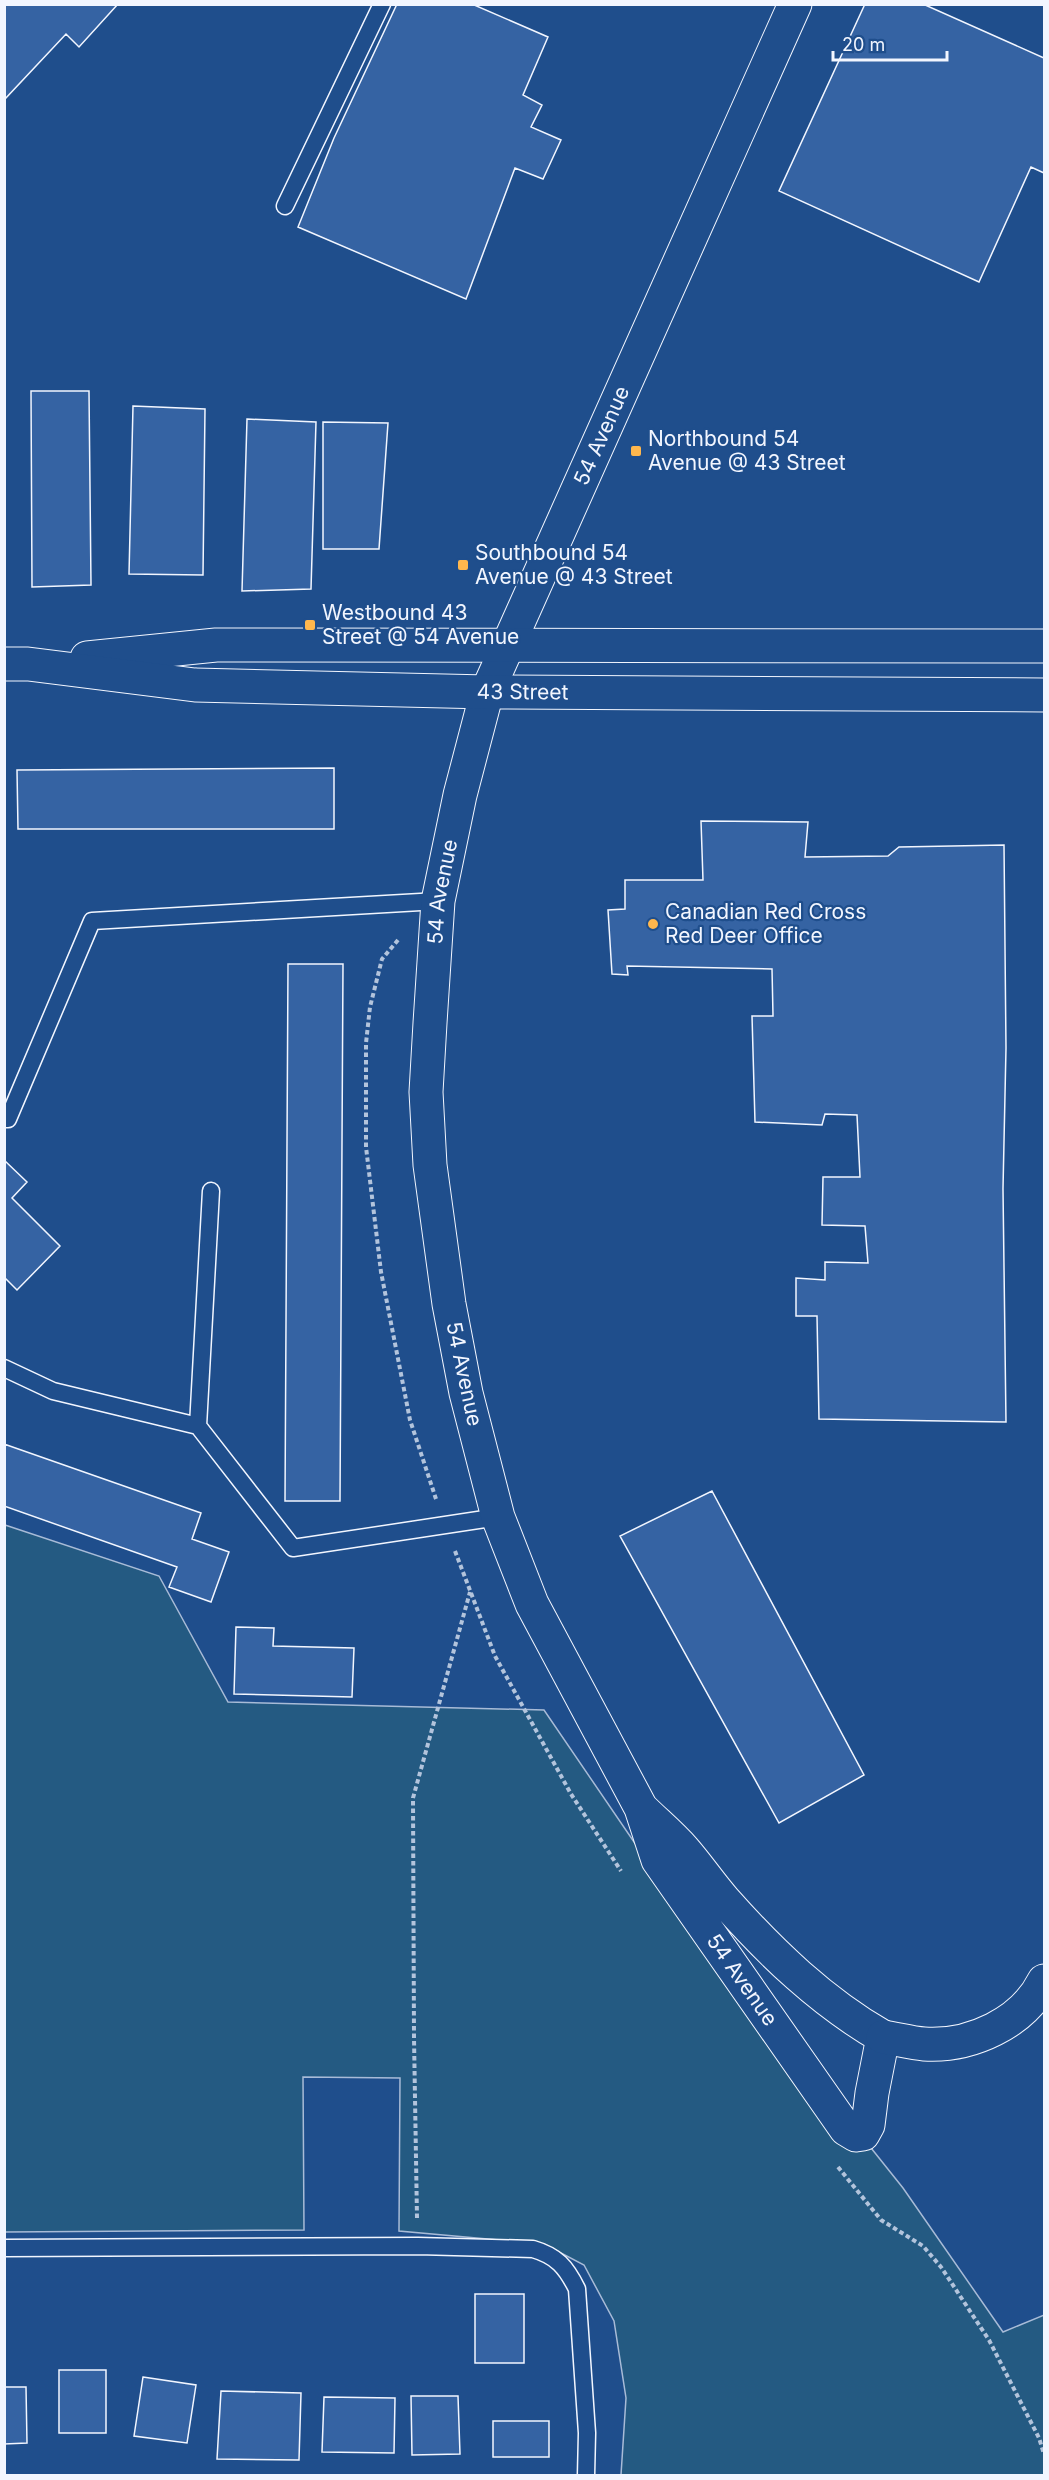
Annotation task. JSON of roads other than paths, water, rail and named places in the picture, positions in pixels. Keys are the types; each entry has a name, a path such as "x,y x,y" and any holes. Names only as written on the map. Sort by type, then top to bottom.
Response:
{"street":[{"name":"54 Avenue","path":"641,1808 683,1848 723,1899 780,1959 853,2020 883,2037 868,2125 862,2134 855,2135 846,2129 658,1860 641,1808 532,1604 498,1517 466,1393 449,1304 430,1165 426,1092 438,901 460,795 487,692 795,4"},
{"path":"966,646 1044,624"},
{"path":"16,664 216,645 1044,646"},
{"name":"43 Street","path":"16,664 195,685 487,692 1044,695"},
{"path":"883,2037 925,2044 952,2043 977,2036 1014,2019 1039,1992 1044,1981"}],"lane":[{"path":"285,206 382,4"},
{"path":"4,1119 8,1119 92,921 438,901"},
{"path":"198,1426 211,1191"},
{"path":"4,1368 53,1391 198,1426 294,1548 498,1517"},
{"path":"4,2248 418,2246 533,2249 550,2254 568,2272 577,2289 587,2433 586,2475"}],"place":[{"name":"Northbound 54 Avenue @ 43 Street","path":"636,451"},
{"name":"Southbound 54 Avenue @ 43 Street","path":"463,565"},
{"name":"Westbound 43 Street @ 54 Avenue","path":"310,625"},
{"name":"Canadian Red Cross Red Deer Office","path":"653,924"}]}
